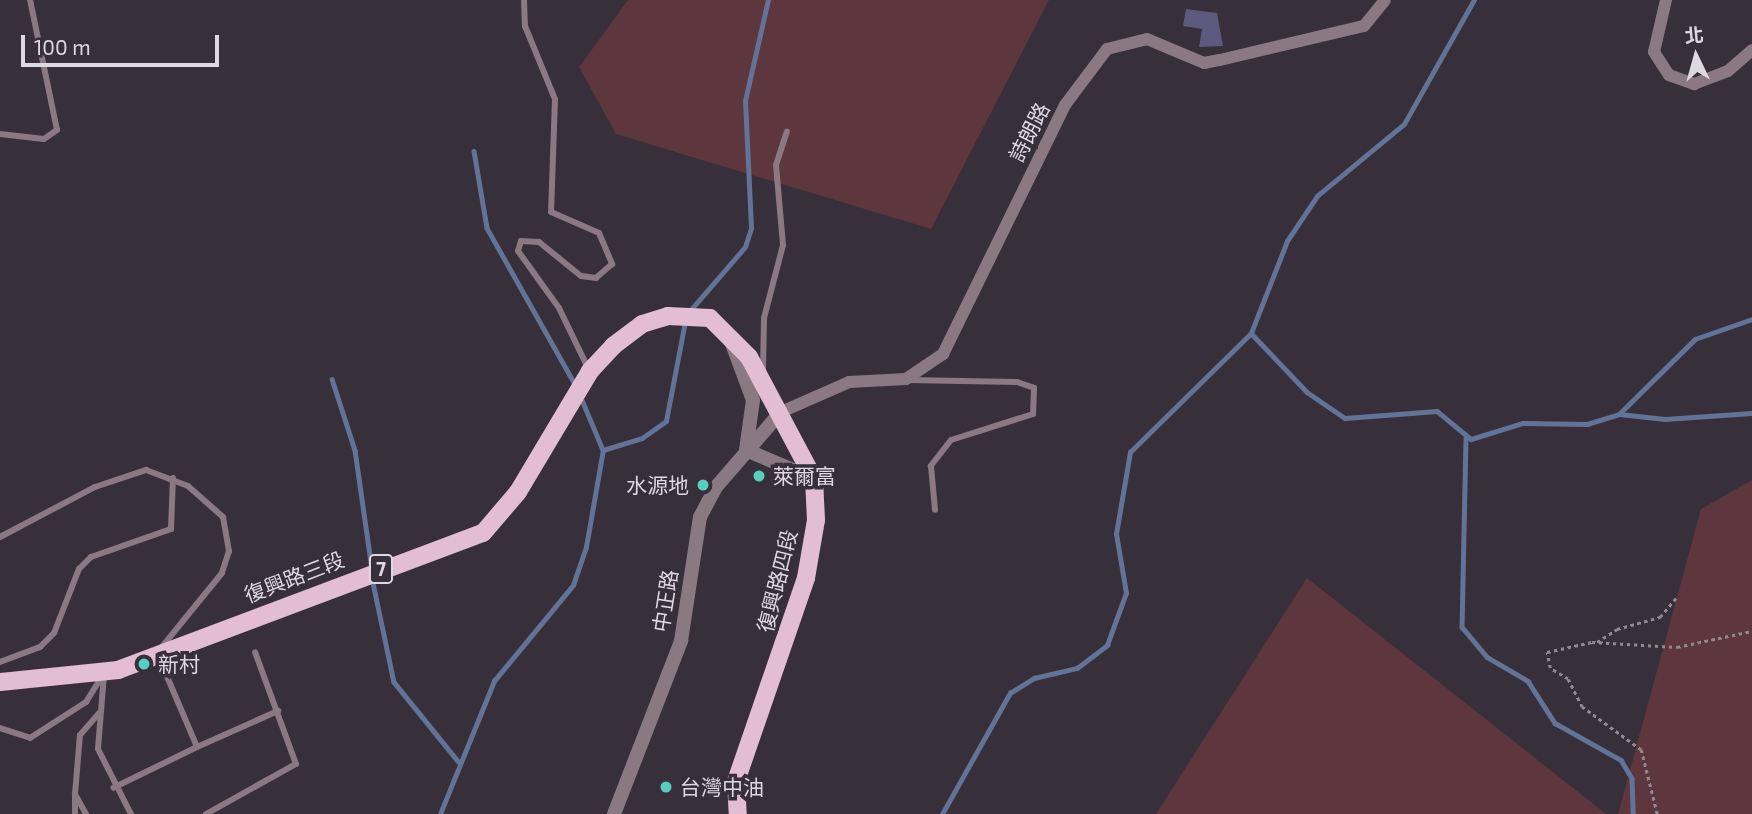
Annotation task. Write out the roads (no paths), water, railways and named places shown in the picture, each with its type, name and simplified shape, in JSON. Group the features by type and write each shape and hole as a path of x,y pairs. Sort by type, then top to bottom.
{"main road":[{"name":"復興路三段","path":"0,682 104,674 483,533 518,492 590,371 642,324 668,316 692,315"},
{"name":"復興路四段","path":"692,315 727,331 763,380 782,412 814,479 816,520 806,578 736,780 738,814"}],"street":[{"name":"詩朗路","path":"906,379 943,354 1065,105 1107,49 1147,39 1204,63 1363,26 1385,0"},
{"path":"1665,0 1654,52 1669,75 1694,84 1727,71 1752,50"},
{"path":"727,331 753,401 746,450 814,479"},
{"path":"782,412 849,382 906,379"},
{"name":"中正路","path":"614,814 681,641 700,516 746,450 782,412"}],"lane":[{"path":"0,134 44,139 57,130 30,0"},
{"path":"524,0 525,26 555,99 551,212 599,233 612,264 596,278 581,276 539,242 521,241 518,251 559,308 590,371"},
{"path":"763,380 764,318 783,245 776,166 787,132"},
{"path":"906,379 1017,382 1034,388 1032,414 951,440 931,466 935,510"},
{"path":"0,537 131,472 173,478 213,503 223,517 229,551 222,573 157,653 197,747"},
{"path":"0,662 40,647 54,633 79,569 91,558 171,528 173,478"},
{"path":"206,814 291,772 297,753 255,652"},
{"path":"104,674 98,749 113,788 131,814"},
{"path":"0,728 30,738 86,702 104,674"},
{"path":"113,788 278,710"},
{"path":"75,814 80,734 99,713"},
{"path":"75,794 86,814"}],"waterway":[{"path":"688,313 745,247 751,228 745,101 768,0"},
{"path":"942,814 1010,693 1034,678 1077,668 1107,645 1126,593 1116,534 1130,452 1251,333 1287,241 1317,196 1404,124 1474,0"},
{"path":"474,151 487,228 575,384"},
{"path":"1620,413 1695,339 1752,319"},
{"path":"440,814 494,681 573,585 586,547 603,450 642,438 666,421 685,321"},
{"path":"1251,333 1307,392 1345,418 1437,411 1471,439 1523,423 1587,424 1619,414 1665,419 1752,413"},
{"path":"332,379 355,450 372,569"},
{"path":"580,395 603,450"},
{"path":"1466,438 1462,627 1487,657 1528,681 1555,723 1621,760 1632,778 1633,814"},
{"path":"372,578 394,682 458,761"}],"place":[{"name":"萊爾富","path":"759,476"},
{"name":"水源地","path":"703,485"},
{"name":"新村","path":"144,664"},
{"name":"台灣中油","path":"666,787"}]}
